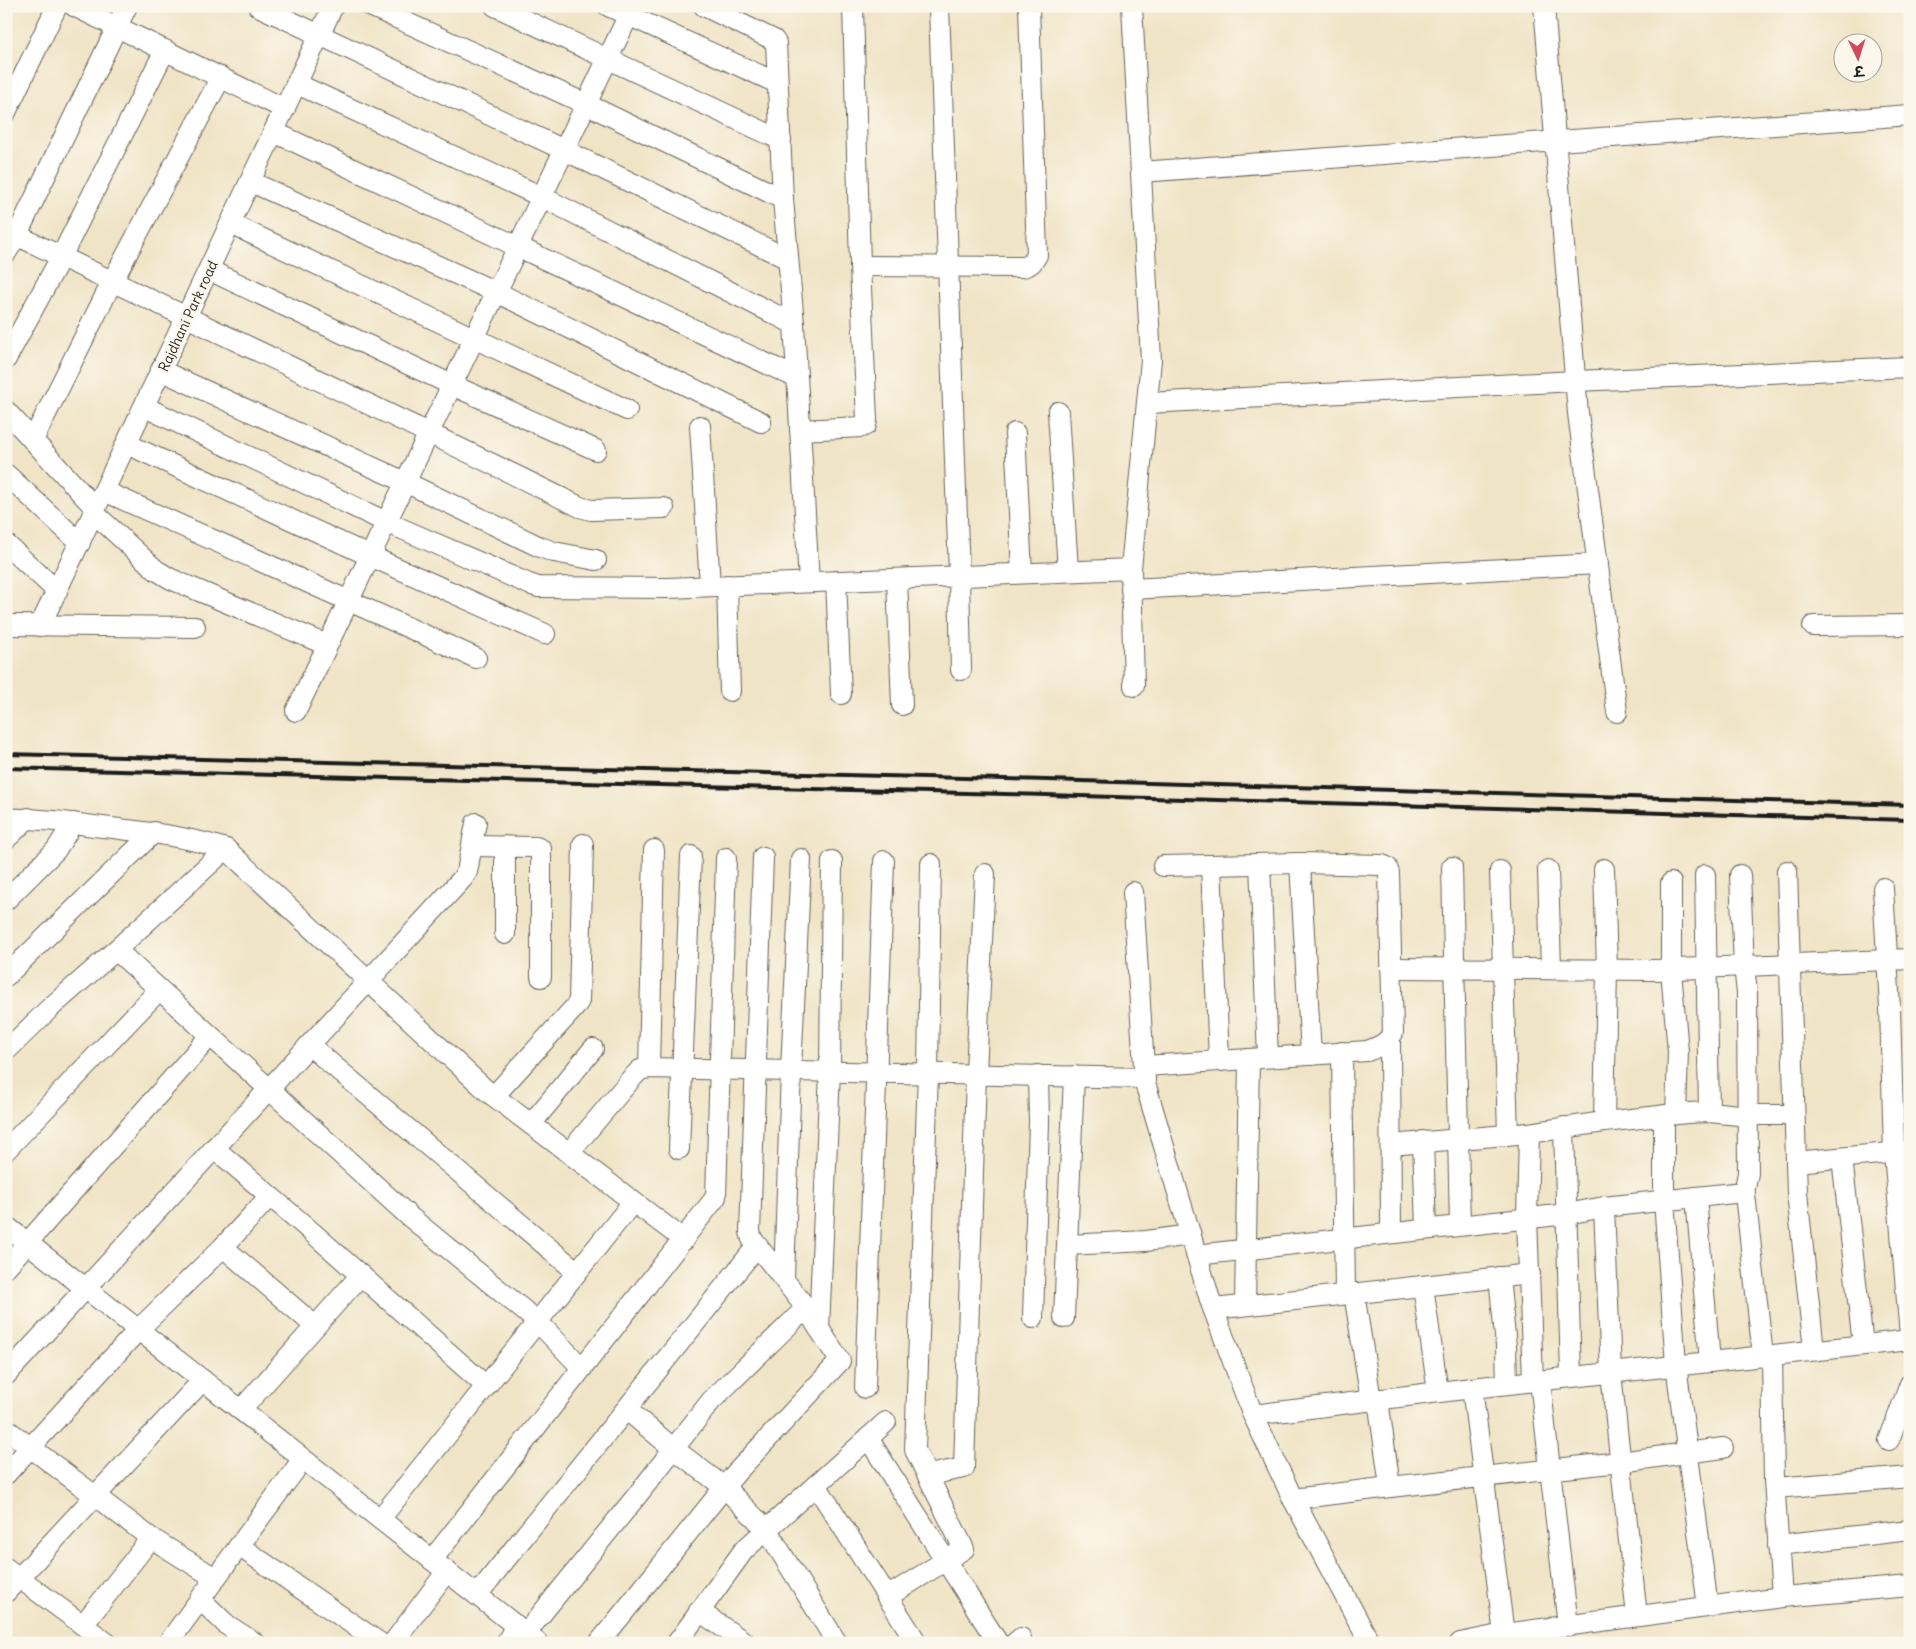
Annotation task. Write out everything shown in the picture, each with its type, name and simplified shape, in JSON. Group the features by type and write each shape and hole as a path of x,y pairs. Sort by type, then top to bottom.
{"street":[{"path":"6,112 57,6"},
{"path":"74,6 285,109"},
{"path":"6,253 12,233 127,6"},
{"path":"258,6 564,150 788,259"},
{"name":"Rajdhani Park road","path":"40,626 333,6"},
{"path":"370,6 586,104 783,199"},
{"path":"495,6 781,140"},
{"path":"608,6 630,11 777,83"},
{"path":"704,6 774,40 776,44 783,199 794,324 808,582"},
{"path":"800,430 862,427 866,425 867,420 860,266 853,6"},
{"path":"939,6 960,575 961,670"},
{"path":"860,266 1029,266 1036,255 1029,6"},
{"path":"1132,6 1151,360 1131,579 1134,686"},
{"path":"1544,6 1575,381 1617,712"},
{"path":"296,711 630,11"},
{"path":"6,359 61,257 165,50"},
{"path":"33,440 112,282 220,77"},
{"path":"296,84 542,197 794,324"},
{"path":"1141,172 1555,143 1910,115"},
{"path":"274,132 518,245 797,378"},
{"path":"251,182 496,292 761,422"},
{"path":"231,224 627,410"},
{"path":"12,233 580,507 591,510 664,508"},
{"path":"209,270 452,385 596,450"},
{"path":"1147,403 1575,381 1910,367"},
{"path":"162,371 405,482 540,547 554,552 596,560"},
{"path":"145,407 386,522 529,584 538,586 668,588 1068,571 1131,579 1598,564"},
{"path":"6,411 98,504 156,570 172,579 327,646"},
{"path":"1058,412 1068,571"},
{"path":"700,426 730,691"},
{"path":"1015,433 1022,573"},
{"path":"127,444 545,634"},
{"path":"6,474 80,543"},
{"path":"98,504 349,600 476,658"},
{"path":"6,544 57,591"},
{"path":"897,579 902,705"},
{"path":"836,581 841,694"},
{"path":"10,622 40,626 196,627"},
{"path":"1813,626 1910,625"},
{"path":"6,819 28,818 154,832 202,841 226,848 494,1096 684,1240"},
{"path":"6,839 28,818"},
{"path":"6,900 56,850 73,823"},
{"path":"6,1375 463,878 467,872 476,823"},
{"path":"6,976 154,832"},
{"path":"494,1096 580,1001 582,844"},
{"path":"472,846 536,847 541,849 541,976"},
{"path":"505,846 505,934"},
{"path":"6,1052 50,1008 226,848"},
{"path":"649,1068 654,850"},
{"path":"679,1149 691,856"},
{"path":"599,1643 724,1487 839,1363 839,1359 806,1308 752,1239 750,1227 763,857"},
{"path":"393,1643 440,1566 582,1368 716,1197 726,858"},
{"path":"784,1279 790,1070 801,859"},
{"path":"819,1329 830,1071 832,861"},
{"path":"865,1388 884,861"},
{"path":"570,1153 631,1079 640,1070 649,1068 1074,1076 1145,1072 1219,1061 1367,1051 1380,1047 1390,1039 1393,1033 1389,873 1387,867 1382,865 1300,863 1163,866"},
{"path":"1300,863 1310,1054"},
{"path":"887,1597 964,1549 915,1450 928,1073 931,864"},
{"path":"1245,1305 1259,1058 1260,864"},
{"path":"1211,865 1219,1061"},
{"path":"1452,867 1460,1225"},
{"path":"1604,869 1607,970 1604,1122"},
{"path":"1500,870 1508,1134"},
{"path":"1548,870 1551,969"},
{"path":"1787,871 1797,1192 1814,1350"},
{"path":"928,1475 964,1468 976,1074 985,874"},
{"path":"1705,875 1710,1112"},
{"path":"1740,875 1747,993 1748,1179 1744,1193 1768,1355 1782,1597"},
{"path":"1672,882 1672,970 1678,1052 1670,1115 1664,1200 1676,1365 1708,1607"},
{"path":"1883,888 1886,961 1902,1152 1910,1335"},
{"path":"1134,892 1145,1072 1196,1255 1253,1416 1293,1499 1370,1643"},
{"path":"116,950 267,1090 410,1218 538,1322 582,1368"},
{"path":"1391,968 1672,970 1910,959"},
{"path":"6,1150 159,990"},
{"path":"6,1267 210,1036"},
{"path":"1390,1039 1391,1233"},
{"path":"309,1045 577,1272"},
{"path":"531,1124 593,1049"},
{"path":"1342,1052 1344,1238 1350,1294 1374,1400 1390,1487"},
{"path":"1033,1318 1039,1122 1038,1075"},
{"path":"1064,1318 1074,1076"},
{"path":"1391,1145 1529,1133 1604,1122 1710,1112 1747,1115 1794,1115"},
{"path":"1564,1128 1571,1377"},
{"path":"1529,1133 1527,1218 1536,1381 1550,1470 1568,1626"},
{"path":"1423,1142 1426,1229"},
{"path":"214,1148 486,1386"},
{"path":"1796,1162 1902,1152"},
{"path":"1842,1158 1863,1345"},
{"path":"1196,1255 1567,1214 1604,1207 1664,1200 1744,1193"},
{"path":"6,1474 139,1329 223,1247 270,1196"},
{"path":"1696,1197 1710,1362"},
{"path":"380,1518 634,1202"},
{"path":"1604,1207 1611,1373 1637,1616"},
{"path":"6,1226 527,1634"},
{"path":"1067,1245 1146,1241 1191,1236"},
{"path":"477,1595 757,1246"},
{"path":"223,1247 315,1326"},
{"path":"1214,1309 1530,1274"},
{"path":"241,1410 361,1275"},
{"path":"1499,1277 1506,1346 1507,1384"},
{"path":"1422,1286 1438,1392"},
{"path":"506,1643 527,1634 711,1400 806,1308"},
{"path":"1253,1416 1472,1388 1910,1340"},
{"path":"107,1643 83,1625 11,1579 96,1498 203,1380"},
{"path":"1889,1440 1910,1384"},
{"path":"1472,1388 1504,1634"},
{"path":"627,1410 724,1487 766,1530 837,1643"},
{"path":"677,1643 744,1550 886,1422"},
{"path":"6,1429 151,1538 215,1578"},
{"path":"868,1438 998,1643"},
{"path":"1293,1499 1620,1462 1723,1448"},
{"path":"168,1643 303,1459"},
{"path":"1775,1488 1910,1477"},
{"path":"816,1485 917,1643"},
{"path":"1778,1545 1910,1530"},
{"path":"83,1625 151,1538"},
{"path":"239,1546 380,1643"},
{"path":"1460,1643 1504,1634 1782,1597 1910,1586"},
{"path":"200,1599 227,1625 255,1643"},
{"path":"700,1611 746,1643"}],"railway":[{"path":"6,754 1047,780 1910,805"},
{"path":"6,768 1910,820"}]}
